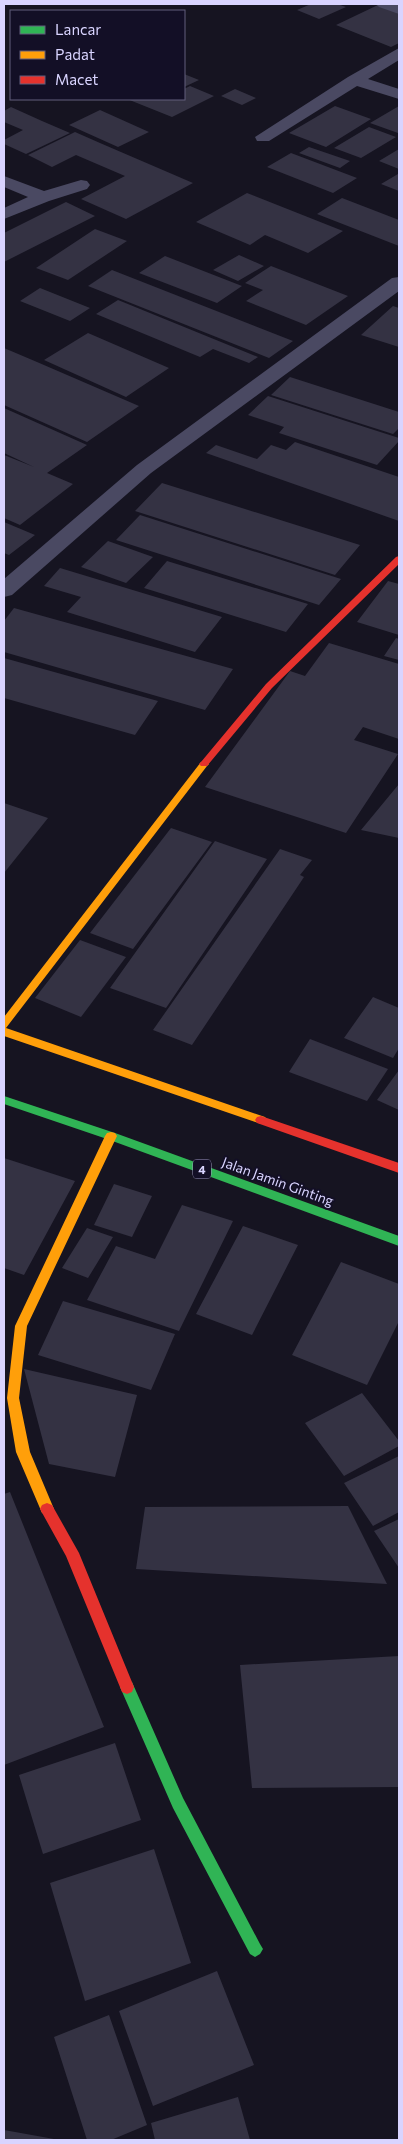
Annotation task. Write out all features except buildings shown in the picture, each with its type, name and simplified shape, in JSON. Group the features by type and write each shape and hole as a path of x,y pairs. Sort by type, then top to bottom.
{"main road":[{"path":"4,1025 220,743 269,686 399,559"},
{"path":"4,1032 399,1168"},
{"name":"Jalan Jamin Ginting","path":"4,1100 112,1136 399,1242"},
{"path":"112,1136 21,1326 13,1398 23,1452 40,1493 50,1515 72,1553 143,1726 178,1803 255,1949"}],"street":[{"path":"384,4 399,9"},
{"path":"263,137 399,53"},
{"path":"354,80 399,94"},
{"path":"4,181 43,197"},
{"path":"4,214 43,197 80,185"},
{"path":"4,590 144,469 399,282"}],"traffic: fast":[{"path":"4,1100 111,1136 399,1241"},
{"path":"127,1687 178,1803 255,1949"}],"traffic: slow":[{"path":"4,1025 204,764"},
{"path":"4,1032 261,1120"},
{"path":"47,1509 23,1452 13,1398 21,1326 111,1136"}],"traffic: jam":[{"path":"204,764 269,686 399,559"},
{"path":"261,1120 399,1168"},
{"path":"47,1509 72,1553 127,1687"}]}
